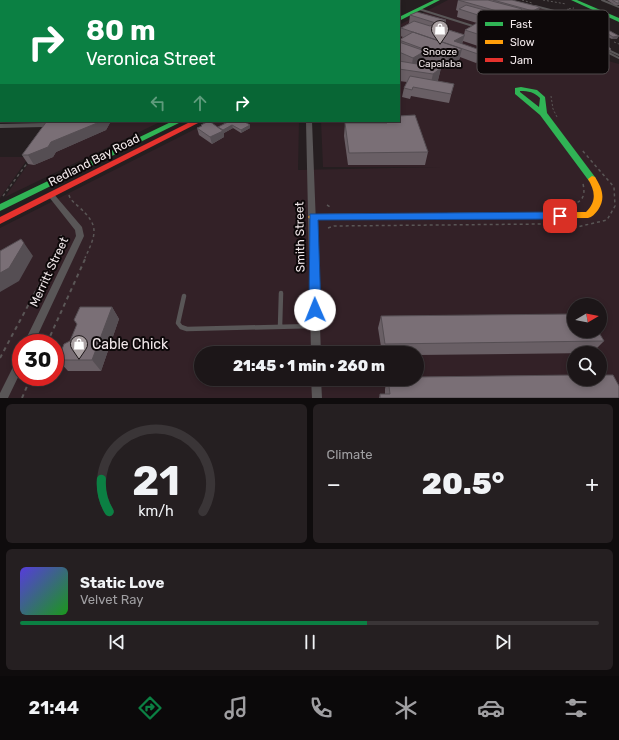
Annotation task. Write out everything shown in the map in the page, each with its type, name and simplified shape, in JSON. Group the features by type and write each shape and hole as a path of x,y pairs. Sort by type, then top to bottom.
{"main road":[{"path":"400,19 427,0"},
{"path":"400,14 438,0"},
{"path":"586,0 619,14"},
{"path":"575,4 592,10"},
{"path":"609,16 619,20"},
{"path":"313,217 588,215 596,208 600,198 596,185 543,113"},
{"name":"Redland Bay Road","path":"0,204 177,122"},
{"name":"Redland Bay Road","path":"0,221 196,122"}],"street":[{"path":"0,126 43,125 52,122"},
{"name":"Smith Street","path":"310,122 316,346"},
{"name":"Merritt Street","path":"33,334 80,236 79,229 50,195"},
{"path":"3,398 12,379"},
{"path":"316,386 316,398"}],"lane":[{"path":"603,0 619,7"},
{"path":"532,5 551,10"},
{"path":"416,8 477,27"},
{"path":"609,51 619,55"},
{"path":"609,54 619,58"},
{"path":"280,328 281,293"},
{"path":"184,296 178,317 178,323 181,327 199,329 315,326"}],"path":[{"path":"569,10 567,9 575,4"},
{"path":"614,42 619,44"},
{"path":"548,94 552,97 553,109 558,120"},
{"path":"328,228 334,226 542,224 577,227 607,220 615,206 614,187 581,149"},
{"path":"0,204 29,160"},
{"path":"542,206 573,205 583,198 586,190 581,178"},
{"path":"327,205 334,209"},
{"path":"0,358 63,240 61,234"},
{"path":"22,398 27,386"}],"shaded area":[{"path":"448,0 506,0 547,10 477,10 477,74 609,74 609,61 619,64 619,398 0,398 0,228 209,122 299,122 298,170 440,167 323,167 321,122 400,122 400,24"},
{"path":"62,122 160,122 5,197 54,127"},
{"path":"0,157 29,157 0,198"}],"building":[{"path":"458,0 488,0 522,9 493,10"},
{"path":"493,0 512,0 540,7 535,10 529,10"},
{"path":"612,0 619,0 619,3 617,3"},
{"path":"466,5 484,10 477,10 477,15 459,9"},
{"path":"417,12 446,20 439,24 410,15"},
{"path":"414,21 465,35 454,41 477,49 477,54 401,28"},
{"path":"477,23 477,34 465,30"},
{"path":"609,31 619,36 613,37 609,34"},
{"path":"413,32 462,49 448,58 400,39"},
{"path":"400,42 425,51 413,58 400,52"},
{"path":"400,61 441,68 433,74 400,69"},
{"path":"410,76 454,84 451,94 413,87 412,90 404,88"},
{"path":"415,115 428,152 349,153 345,123 400,122 400,116"},
{"path":"46,122 100,122 51,142 48,147 28,155 22,155"},
{"path":"210,122 223,131 210,137 197,128 202,126 201,125"},
{"path":"228,122 245,122 250,125 241,130 232,125 223,130 218,127"},
{"path":"21,239 24,243 9,268 0,273 0,251"},
{"path":"80,307 112,307 92,360 64,360 64,344 70,341 77,324 74,320"},
{"path":"567,314 567,338 602,338 604,341 385,344 381,316"},
{"path":"567,375 567,386 607,386 607,375 613,375 619,386 619,398 380,398 380,394 390,394 389,386 424,386 424,377"}],"traffic: fast":[{"path":"400,19 438,0"},
{"path":"573,0 596,10"},
{"path":"609,16 619,20"},
{"path":"543,113 543,98 538,93 532,90 517,89 517,93 543,113 592,179"},
{"path":"0,208 177,122"}],"traffic: slow":[{"path":"313,217 588,215 596,207 599,198 599,194 592,179"}],"traffic: jam":[{"path":"0,221 196,122"}],"place":[{"name":"Snooze Capalaba","path":"440,44"},
{"name":"Cable Chick","path":"79,359"}],"route":[{"path":"315,310 313,217 560,216"}]}
